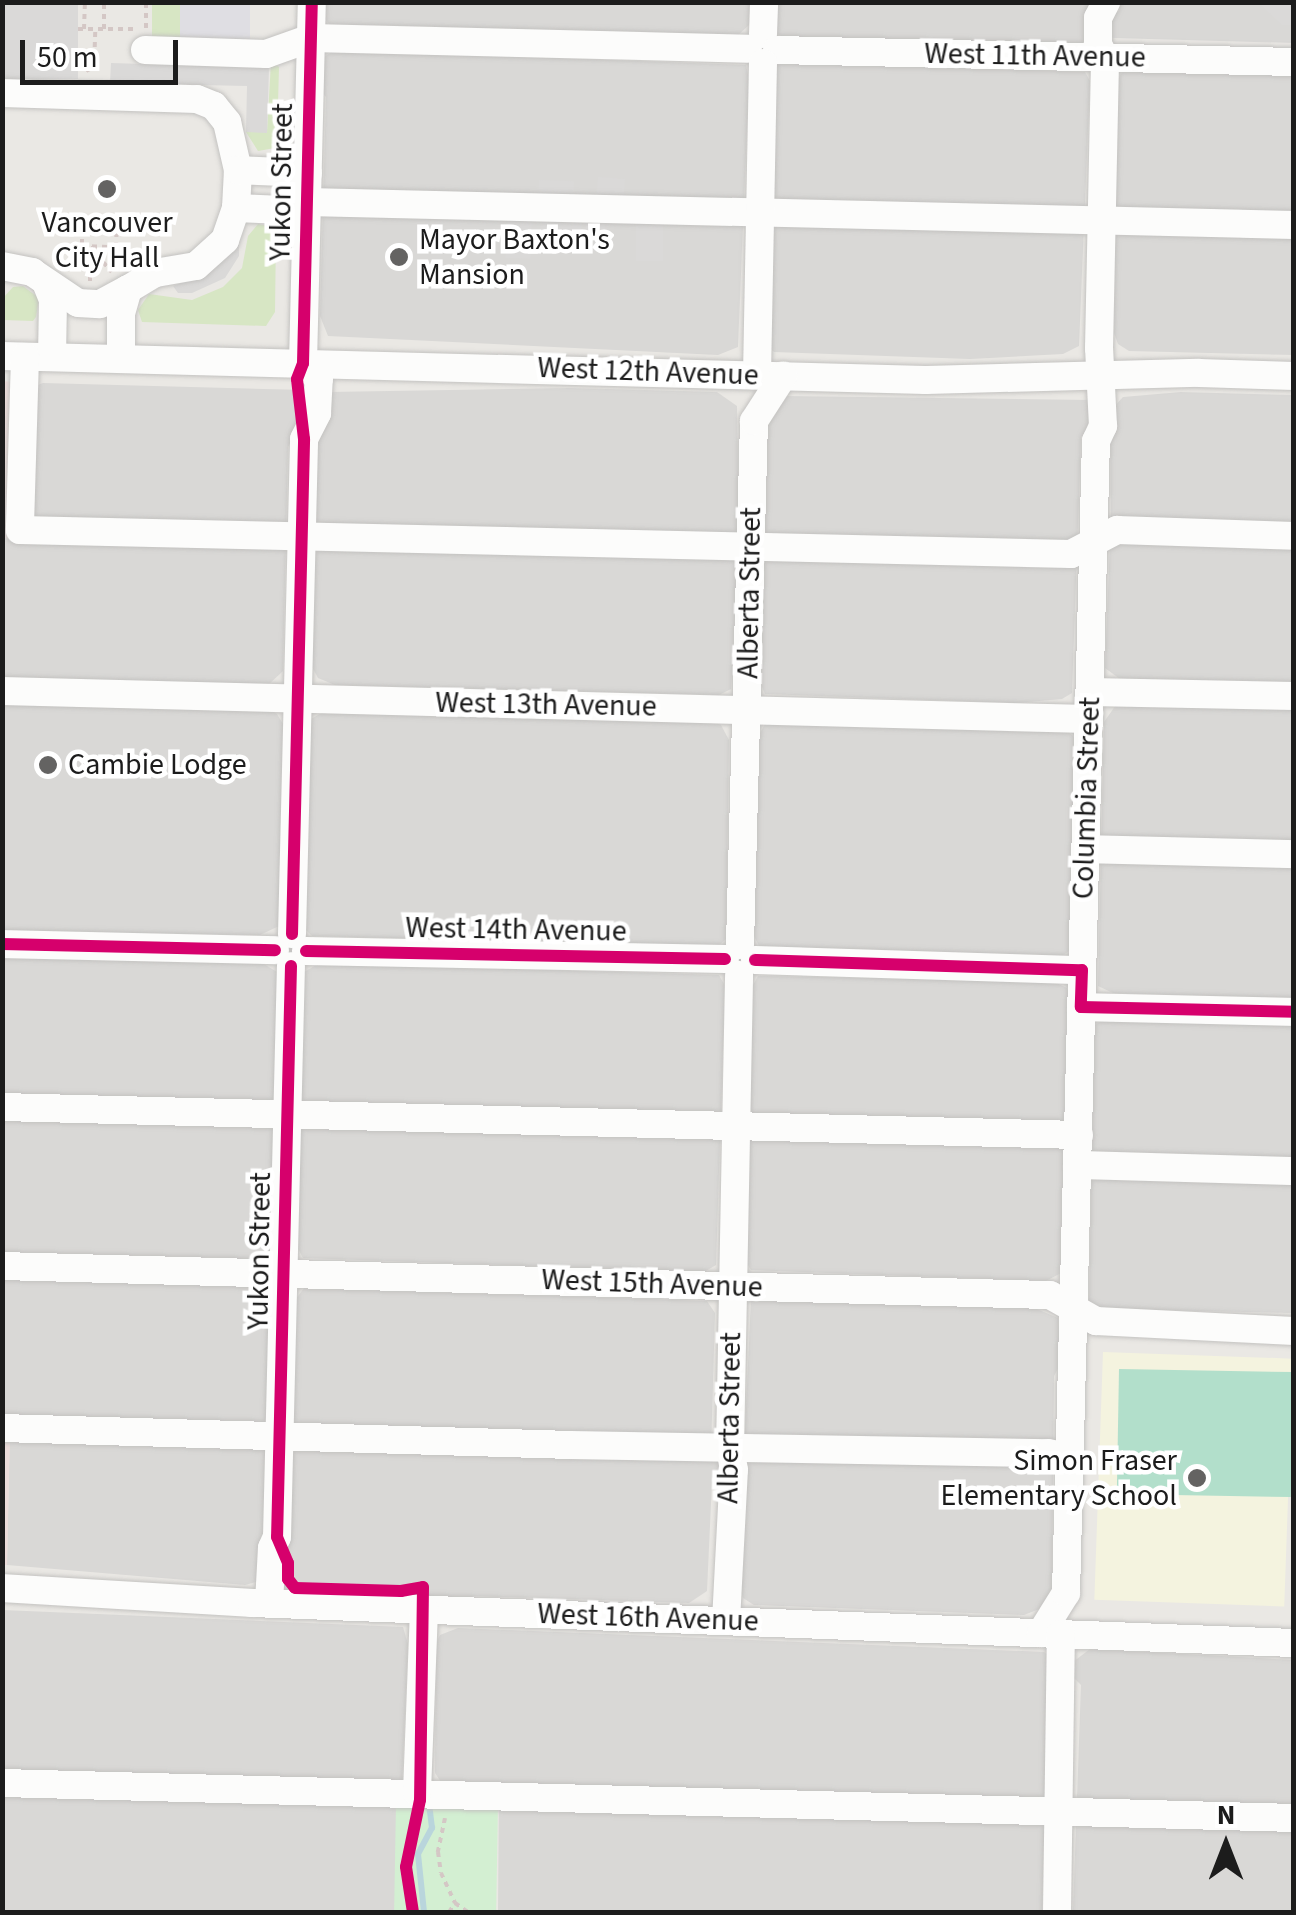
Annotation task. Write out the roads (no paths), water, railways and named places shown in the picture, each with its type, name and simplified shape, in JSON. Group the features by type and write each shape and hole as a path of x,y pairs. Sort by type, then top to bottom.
{"street":[{"name":"Yukon Street","path":"270,1603 272,1548 277,1536 280,1434 304,439 317,414 319,380 303,362 312,2"},
{"path":"754,420 770,376 760,213 764,2"},
{"name":"Columbia Street","path":"1066,1599 1096,440 1104,426 1104,58 1098,44 1098,18 1106,2"},
{"path":"145,40 266,54 311,38"},
{"name":"West 11th Avenue","path":"311,38 1294,62"},
{"path":"2,92 197,99 214,106 227,122 238,170 236,208 225,240 212,256 196,266 122,283 112,300 90,304 65,298 53,280 2,266"},
{"path":"238,170 308,172"},
{"path":"236,208 760,213 1294,225"},
{"path":"53,280 54,300 26,357 20,530 1071,554 1116,530 1294,536"},
{"path":"120,359 122,283"},
{"name":"West 12th Avenue","path":"26,357 926,380 1294,376"},
{"path":"724,374 754,420"},
{"name":"Alberta Street","path":"726,1620 734,1470 730,1448 735,1123 754,420"},
{"name":"West 13th Avenue","path":"2,691 748,710 1090,705 1294,696"},
{"path":"1084,849 1294,854"},
{"name":"West 14th Avenue","path":"2,944 1082,970"},
{"path":"1081,1007 1294,1012"},
{"path":"2,1107 1078,1134"},
{"path":"1077,1165 1294,1171"},
{"name":"West 15th Avenue","path":"2,1266 1050,1295 1073,1312 1096,1321 1294,1331"},
{"path":"2,1428 1048,1453 1070,1457"},
{"name":"West 16th Avenue","path":"2,1588 270,1603 1294,1643"},
{"path":"1064,1634 1066,1599"},
{"path":"1057,1912 1066,1599"},
{"path":"417,1792 424,1609"},
{"path":"2,1783 1294,1818"}],"waterway":[{"path":"424,1912 418,1854 432,1828 429,1804"}],"place":[{"name":"Vancouver City Hall","path":"107,189"},
{"name":"Mayor Baxton's Mansion","path":"399,257"},
{"name":"Cambie Lodge","path":"48,765"},
{"name":"Simon Fraser Elementary School","path":"1197,1478"}]}
